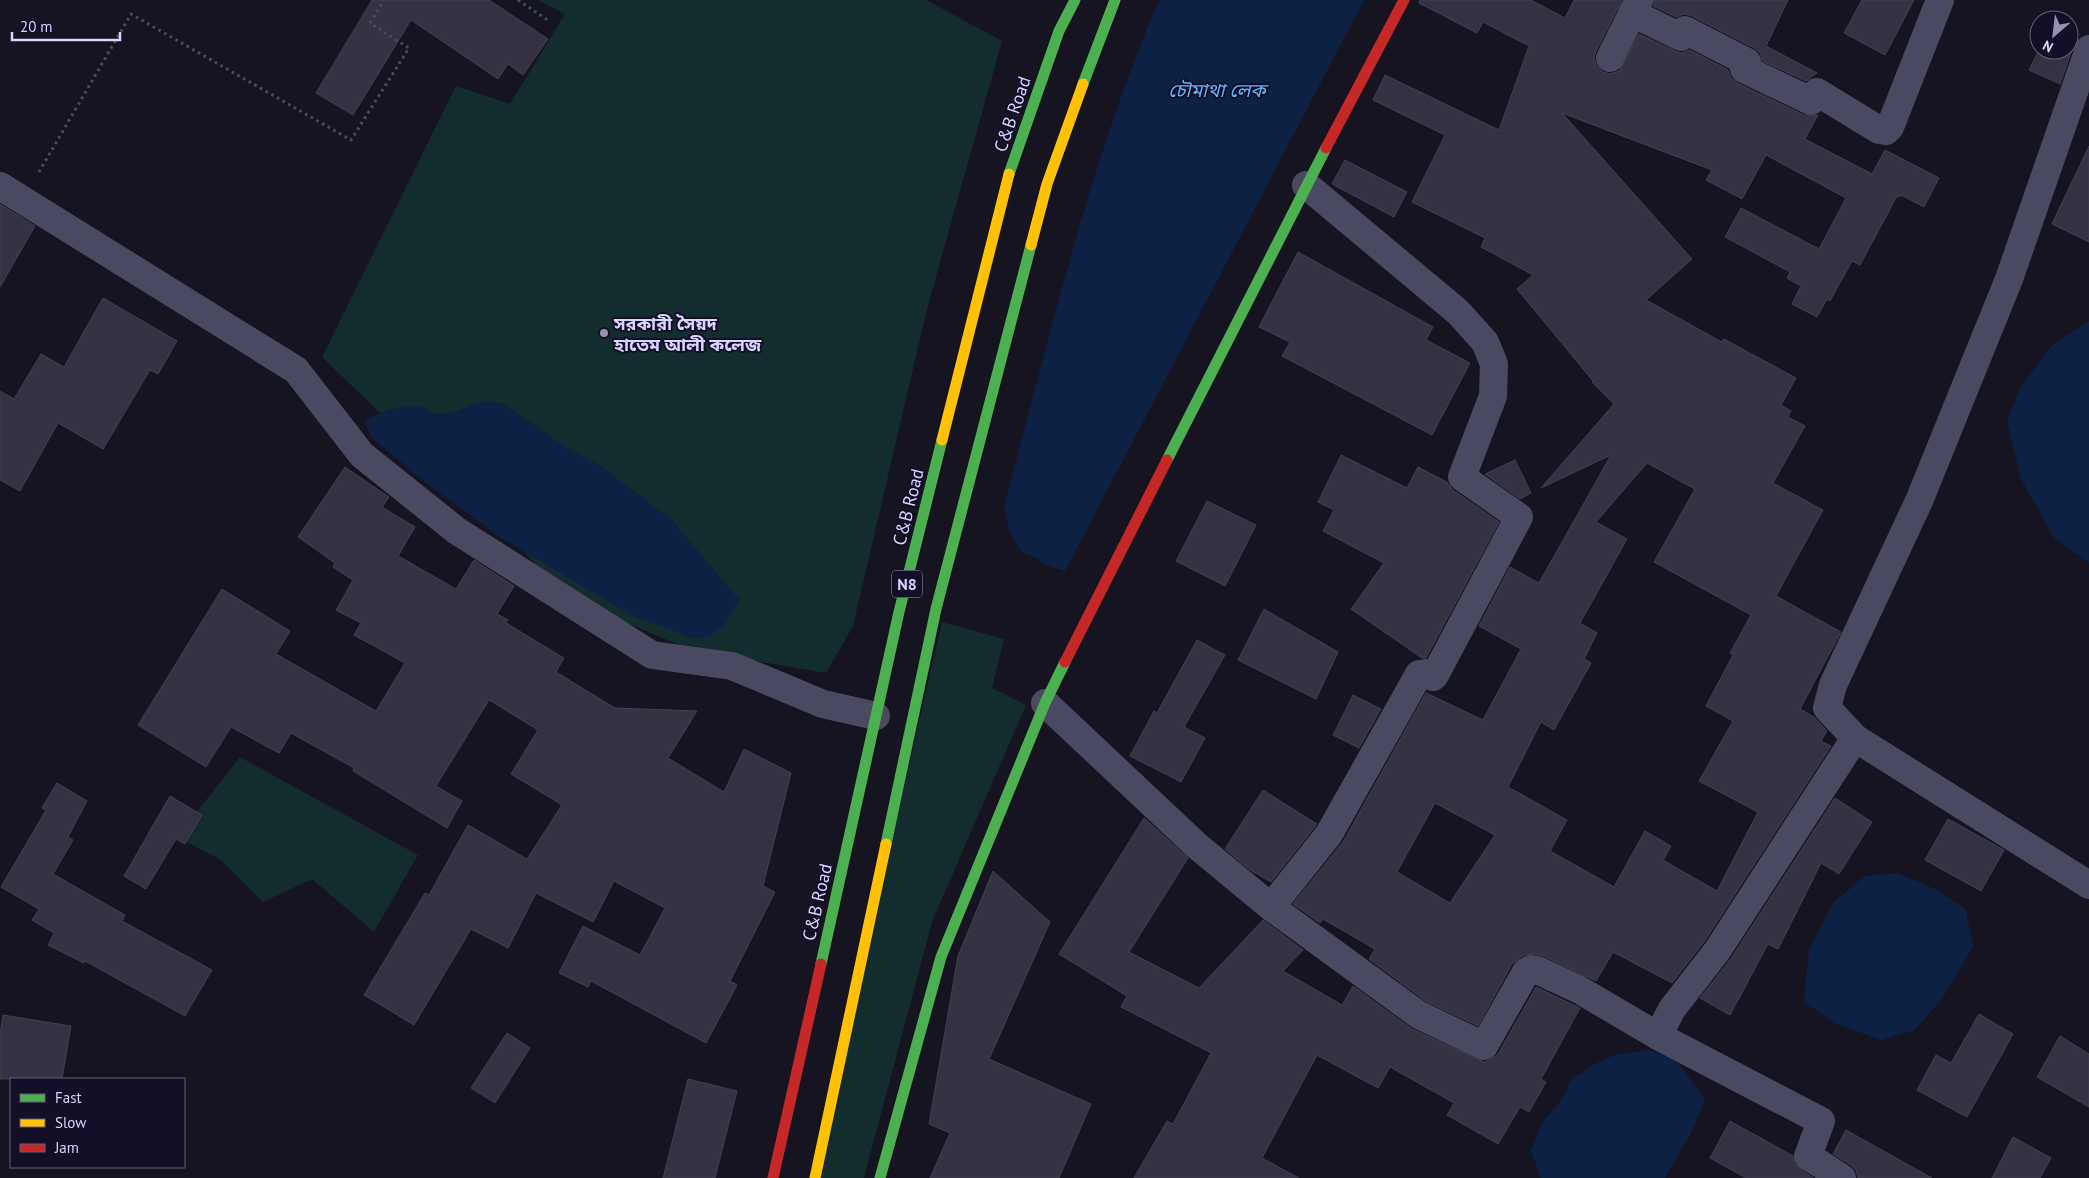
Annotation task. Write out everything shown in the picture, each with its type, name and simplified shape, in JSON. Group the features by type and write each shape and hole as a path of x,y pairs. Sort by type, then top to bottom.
{"main road":[{"name":"C&B Road","path":"774,1178 900,612 1007,179 1059,31 1076,0"},
{"name":"N8","path":"815,1178 936,608 1047,184 1115,0"},
{"path":"880,1178 941,957 1045,703 1306,185 1404,0"}],"street":[{"path":"1610,58 1636,6 1681,37 1685,30 1747,62 1744,69 1811,101 1817,92 1880,130 1886,131 1890,127 1940,0"},
{"path":"2089,49 2009,279 1919,501 1832,685 1827,708 1855,738 2089,885"},
{"path":"1271,907 1329,834 1419,674 1426,673 1432,677 1435,675 1519,517 1462,477 1493,396 1494,364 1485,342 1458,312 1306,185"},
{"path":"0,186 296,370 362,455 457,532 652,655 732,666 823,704 876,716"},
{"path":"1045,703 1196,845 1271,907 1419,1015 1484,1046 1526,972 1531,969 1578,989 1658,1036 1821,1121 1808,1156 1842,1178"},
{"path":"1658,1036 1672,1009 1717,952 1855,738"}],"path":[{"path":"23,200 131,14 351,140 409,48 370,23 384,0"},
{"path":"518,0 550,21"}],"green space":[{"name":"সরকারী সৈয়দ হাতেম আলী কলেজ","path":"537,0 926,0 1002,41 927,309 853,626 826,673 691,650 573,600 322,357 456,86 510,104 565,14"},
{"path":"942,622 1004,639 992,688 1026,705 932,922 864,1178 814,1178"},
{"path":"240,757 418,855 374,932 312,879 263,902 221,860 177,837"}],"water":[{"name":"চৌমাথা লেক","path":"1159,0 1364,0 1065,571 1045,565 1035,557 1022,553 1009,531 1004,506 1072,250 1091,187 1134,62"},
{"path":"2089,321 2089,563 2054,538 2021,479 2007,422 2019,390 2051,346"},
{"path":"478,402 502,403 567,448 601,466 673,521 740,601 724,625 709,637 696,639 635,617 504,540 421,479 372,438 364,421 391,409 418,405 436,414 456,412"},
{"path":"1898,873 1937,890 1966,910 1973,947 1942,999 1914,1030 1881,1040 1834,1023 1804,1001 1809,949 1833,903 1865,876"},
{"path":"1648,1050 1675,1059 1705,1099 1692,1131 1665,1178 1541,1178 1531,1151 1543,1121 1560,1102 1572,1079 1593,1065 1614,1055"}],"building":[{"path":"372,0 489,0 548,39 523,75 508,64 498,79 411,20 353,115 316,93"},
{"path":"1420,0 1531,0 1565,18 1574,0 1622,0 1594,58 1597,66 1603,72 1610,74 1619,71 1639,34 1675,51 1682,53 1690,50 1728,70 1731,78 1737,83 1804,115 1818,115 1805,139 1872,174 1885,150 1939,178 1924,207 1901,195 1897,196 1860,265 1852,261 1830,301 1827,299 1817,317 1792,304 1801,286 1787,278 1790,272 1725,237 1741,208 1819,249 1846,198 1766,155 1742,199 1706,180 1712,170 1562,113 1692,259 1646,300 1722,342 1724,339 1796,378 1781,405 1791,411 1788,417 1805,426 1773,483 1823,510 1776,596 1841,632 1800,709 1814,717 1827,731 1821,741 1831,746 1704,942 1672,983 1613,952 1596,981 1543,956 1534,954 1524,955 1512,964 1478,1026 1427,1002 1369,959 1375,949 1323,919 1320,923 1293,904 1343,842 1426,693 1483,720 1521,649 1479,626 1510,567 1539,583 1611,455 1541,488 1614,404 1592,382 1517,289 1533,275 1481,247 1485,238 1412,202 1445,135 1373,100 1385,75 1499,130 1529,46 1483,22 1477,33 1419,3","holes":["1647,463 1695,489 1654,562 1751,615 1730,653 1733,655 1706,706 1733,721 1699,781 1758,812 1717,891 1663,860 1671,846 1645,831 1614,887 1550,851 1567,820 1508,787 1541,722 1554,730 1591,663 1584,659 1597,633 1580,623 1627,539 1596,522","1435,803 1495,835 1450,903 1397,872"]},
{"path":"1654,0 1788,0 1766,46 1817,73 1806,81 1762,61 1760,53 1754,48 1692,16 1684,14 1676,17 1653,6"},
{"path":"1862,0 1914,0 1885,55 1844,33"},
{"path":"2034,60 2068,60 2060,84 2029,70"},
{"path":"2089,146 2089,242 2052,224"},
{"path":"1345,160 1407,192 1394,217 1332,184"},
{"path":"0,204 35,226 0,287"},
{"path":"1298,252 1433,327 1426,340 1470,363 1432,435 1282,356 1290,342 1259,327"},
{"path":"103,298 177,341 158,374 150,370 103,449 58,423 20,491 0,480 0,391 14,399 41,354 64,367"},
{"path":"1341,455 1407,488 1418,467 1447,482 1453,490 1499,522 1426,658 1422,658 1351,609 1384,563 1323,531 1334,510 1318,502"},
{"path":"1515,460 1531,493 1520,499 1485,474"},
{"path":"345,467 389,497 382,507 415,527 398,556 456,589 474,560 514,586 497,614 508,620 506,623 564,658 556,672 615,708 697,711 668,758 724,792 744,749 791,773 763,886 775,892 730,981 737,985 706,1043 591,981 588,987 559,973 583,926 640,955 665,908 614,881 593,922 536,893 508,948 471,929 414,1025 364,995 425,893 429,895 468,825 527,859 562,805 511,774 538,730 489,700 436,786 462,801 447,828 353,771 354,768 291,733 279,753 231,727 206,767 138,725 222,589 290,631 276,654 376,711 405,663 354,635 361,623 336,610 353,580 333,567 335,563 298,537"},
{"path":"1207,501 1256,525 1225,586 1176,561"},
{"path":"1264,609 1338,652 1316,699 1238,660"},
{"path":"1197,640 1225,655 1184,727 1205,738 1181,782 1130,756 1154,711 1157,713"},
{"path":"1353,695 1381,709 1359,748 1333,735"},
{"path":"57,783 87,801 68,837 73,840 53,874 125,915 122,921 212,970 185,1016 85,961 84,963 48,945 54,933 32,920 39,909 1,887 46,810 42,808"},
{"path":"1263,790 1317,824 1271,882 1250,870 1225,849"},
{"path":"170,796 202,815 185,844 176,839 146,889 124,876"},
{"path":"1835,798 1872,822 1839,874 1821,863 1778,949 1768,944 1730,1015 1700,998 1730,960"},
{"path":"1144,818 1188,858 1129,952 1199,988 1263,920 1303,950 1283,971 1342,1005 1353,986 1412,1029 1484,1062 1498,1054 1536,987 1580,1008 1541,1079 1546,1082 1529,1112 1520,1107 1498,1144 1447,1115 1454,1103 1390,1067 1378,1088 1317,1055 1262,1158 1299,1178 1134,1178 1167,1121 1173,1124 1211,1053 1121,1007 1127,996 1059,954"},
{"path":"1948,819 2004,850 1981,891 1925,860"},
{"path":"993,871 1050,922 989,1059 1091,1104 1059,1178 930,1178 950,1133 929,1124 958,956"},
{"path":"1979,1014 2013,1034 1967,1117 1917,1090 1936,1055 1951,1063"},
{"path":"3,1015 71,1026 62,1078 0,1079 0,1034"},
{"path":"507,1033 530,1048 495,1103 471,1088"},
{"path":"2060,1036 2089,1054 2089,1107 2037,1077"},
{"path":"688,1079 737,1091 715,1178 663,1178"},
{"path":"1730,1121 1793,1156 1795,1164 1813,1178 1746,1178 1710,1158"},
{"path":"1846,1130 1932,1178 1858,1178 1856,1170 1851,1165 1833,1154"},
{"path":"2013,1137 2051,1158 2040,1178 1992,1178"}],"traffic: fast":[{"path":"1009,174 1059,31 1075,0"},
{"path":"1083,84 1115,0"},
{"path":"1167,460 1326,148"},
{"path":"886,844 936,609 1031,245"},
{"path":"821,964 899,612 942,440"},
{"path":"880,1178 941,957 1045,703 1065,662"}],"traffic: slow":[{"path":"1031,245 1047,184 1083,84"},
{"path":"942,440 1009,174"},
{"path":"815,1178 886,844"}],"traffic: jam":[{"path":"1326,148 1404,0"},
{"path":"1065,662 1167,460"},
{"path":"773,1178 821,964"}],"place":[{"name":"সরকারী সৈয়দ হাতেম আলী কলেজ","path":"604,333"}]}
